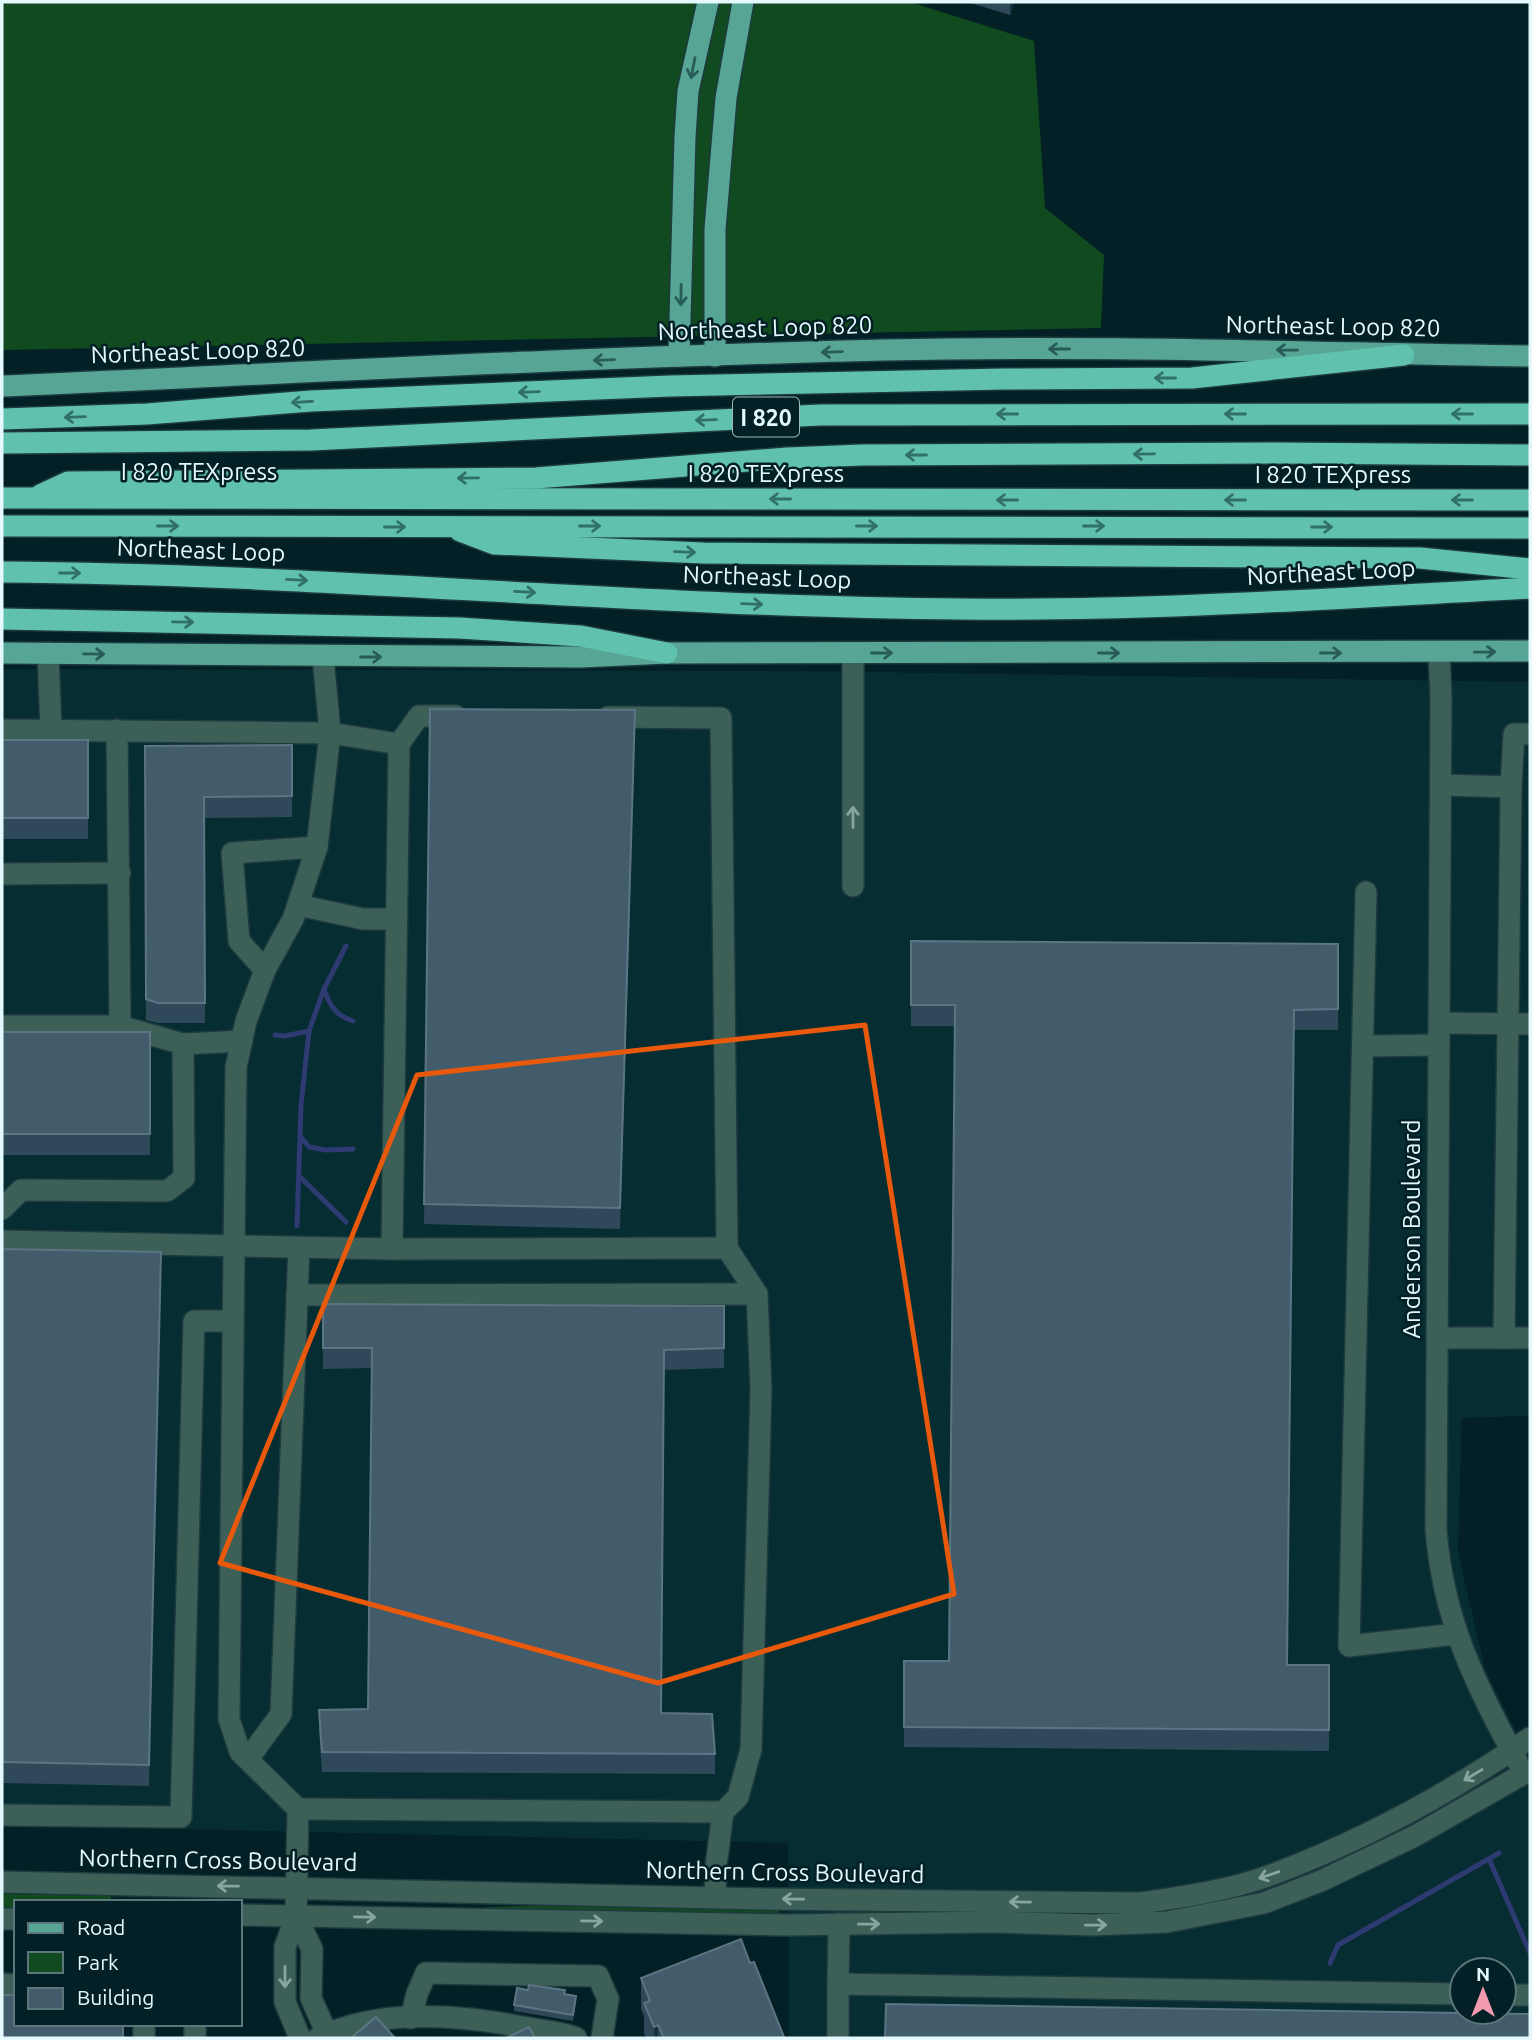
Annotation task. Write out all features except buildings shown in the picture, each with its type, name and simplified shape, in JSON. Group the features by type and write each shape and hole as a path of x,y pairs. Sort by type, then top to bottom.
{"highway":[{"path":"2,419 147,414 311,401 670,386 1192,377 1404,355"},
{"name":"I 820","path":"2,443 311,440 820,415 1530,414"},
{"path":"35,497 68,482 537,478 787,458 862,455 1530,455"},
{"name":"I 820 TEXpress","path":"2,498 1530,500"},
{"path":"2,526 1530,528"},
{"path":"449,526 494,544 703,553 1420,558 1530,569"},
{"name":"Northeast Loop","path":"2,572 277,579 699,602 960,609 1190,606 1530,588"},
{"path":"2,619 459,628 582,636 667,653"}],"main road":[{"path":"679,356 688,91 708,2"},
{"path":"715,356 715,229 718,187 726,98 743,2"},
{"path":"683,187 718,187"},
{"name":"Northeast Loop 820","path":"2,386 679,356 888,350 1289,350 1404,355 1530,356"},
{"path":"2,653 582,657 667,653 1530,651"}],"street":[{"path":"48,653 51,730"},
{"path":"853,653 853,886"},
{"name":"Anderson Boulevard","path":"1439,653 1441,785 1436,1530 1447,1602 1456,1634 1487,1707 1528,1777"},
{"path":"323,656 330,733 317,847 298,905 265,970 246,1021 236,1067 229,1719 240,1752 298,1809 723,1812"},
{"path":"392,1250 399,744 419,716 474,716"},
{"path":"584,717 721,718 727,1248 757,1294 761,1389 751,1749 738,1797 723,1812 715,1898"},
{"path":"2,730 330,733 399,744"},
{"path":"117,730 120,1026"},
{"path":"1504,1338 1511,787 1514,734 1530,734"},
{"path":"1441,785 1511,787"},
{"path":"265,970 239,941 232,853 317,847"},
{"path":"2,874 120,873"},
{"path":"1366,892 1349,1646 1456,1634"},
{"path":"298,905 363,919 397,919"},
{"path":"1439,1023 1530,1024"},
{"path":"2,1026 120,1026 183,1044 242,1041"},
{"path":"2,1209 21,1190 167,1191 184,1178 183,1044"},
{"path":"1364,1046 1439,1045"},
{"path":"2,1226 2,1241 392,1250 727,1248"},
{"path":"248,1759 281,1714 299,1248"},
{"path":"297,1295 757,1294"},
{"path":"2,1815 181,1817 194,1321 233,1321"},
{"path":"1437,1338 1530,1338"},
{"name":"Northern Cross Boulevard","path":"2,1882 715,1898 1140,1903 1182,1898 1269,1876 1327,1852 1427,1802 1530,1738"},
{"name":"Northern Cross Boulevard","path":"242,1916 839,1924 1155,1923 1264,1903 1323,1880 1528,1777"},
{"path":"298,1809 296,1916 285,1947 285,2002 300,2038"},
{"path":"296,1916 312,1949 311,1998 322,2036 368,2020 411,2018 479,2019 576,2038"},
{"path":"838,2038 839,1924"},
{"path":"411,2018 426,1973 598,1976 608,1999 602,2038"},
{"path":"838,1984 1448,1994"}],"highlighted area":[{"path":"865,1025 954,1594 658,1683 220,1563 417,1075"}],"shaded area":[{"path":"2,669 809,671 1530,682 1530,1416 1462,1418 1458,1552 1485,1669 1530,1760 1530,2038 789,2038 788,1843 2,1825"}],"green space":[{"path":"2,2 910,2 1034,41 1045,208 1104,255 1101,328 2,350"},
{"path":"2,1894 111,1896 111,1899 104,1900 14,1900 14,1907 2,1908"},
{"path":"581,1905 778,1910 778,1913 484,1912 484,1907"}],"waterway":[{"path":"297,1226 301,1105 309,1031 324,989 346,946"},
{"path":"324,989 334,1009 353,1021"},
{"path":"275,1035 285,1036 309,1031"},
{"path":"300,1136 309,1147 326,1150 353,1149"},
{"path":"299,1176 346,1222"},
{"path":"1330,1963 1338,1945 1499,1853"},
{"path":"1489,1859 1530,1953"}]}
